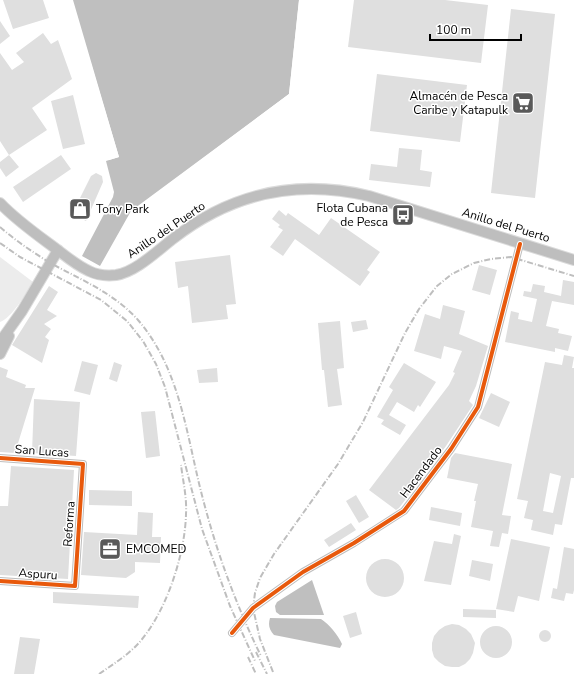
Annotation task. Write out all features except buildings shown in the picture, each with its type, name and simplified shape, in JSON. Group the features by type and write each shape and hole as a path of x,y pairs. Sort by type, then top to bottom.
{"main road":[{"name":"Anillo del Puerto","path":"0,203 70,260 89,272 96,274 116,274 130,270 176,237 229,205 268,193 289,190 316,189 342,191 369,196 574,260"},
{"path":"0,354 22,311 58,250"},
{"path":"0,327 5,326 12,321 22,311"},
{"path":"0,342 22,311"}],"street":[{"name":"Hacendado","path":"232,634 253,608 297,576 354,543 404,511 451,449 478,407 520,244"},
{"name":"San Lucas","path":"0,458 83,464"},
{"name":"Reforma","path":"75,586 83,464"},
{"name":"Aspuru","path":"0,581 75,586"}],"shaded area":[{"path":"73,0 299,0 289,94 131,211 100,266 82,256 113,197 114,192 106,161 119,157"},
{"path":"0,257 33,282 14,310 5,320 0,322"},
{"path":"312,580 324,615 280,615 276,612 275,606 277,602"},
{"path":"270,618 321,619 333,630 342,644 340,648 274,635 269,627"}],"pier":[{"path":"71,0 119,157 109,160 108,158 117,155"},
{"path":"299,0 301,0 291,95 152,198 151,197 289,94"}],"railway":[{"path":"0,227 45,260 109,295 138,320 153,340 174,384 209,523 222,562 236,600 261,656"},
{"path":"0,243 20,257 101,300 127,321 143,341 156,364 165,387 202,529 230,606 255,661"},
{"path":"273,672 260,639 253,608 255,593 260,578 274,554 338,464 363,422 405,333 419,309 437,286 452,274 474,263 491,259 511,257 574,276"},
{"path":"99,674 136,646 156,619 172,584 182,548 185,530 186,502 181,465"},
{"path":"256,652 267,674"},
{"path":"248,657 256,674"}],"cycle path":[{"path":"232,633 253,608 303,572 354,543 404,511 451,449 478,407 520,244"},
{"path":"0,458 83,464 75,586 0,581"}],"place":[{"name":"Almacén de Pesca Caribe y Katapulk","path":"523,103"},
{"name":"Tony Park","path":"80,209"},
{"name":"Flota Cubana de Pesca","path":"403,215"},
{"name":"EMCOMED","path":"110,549"}]}
